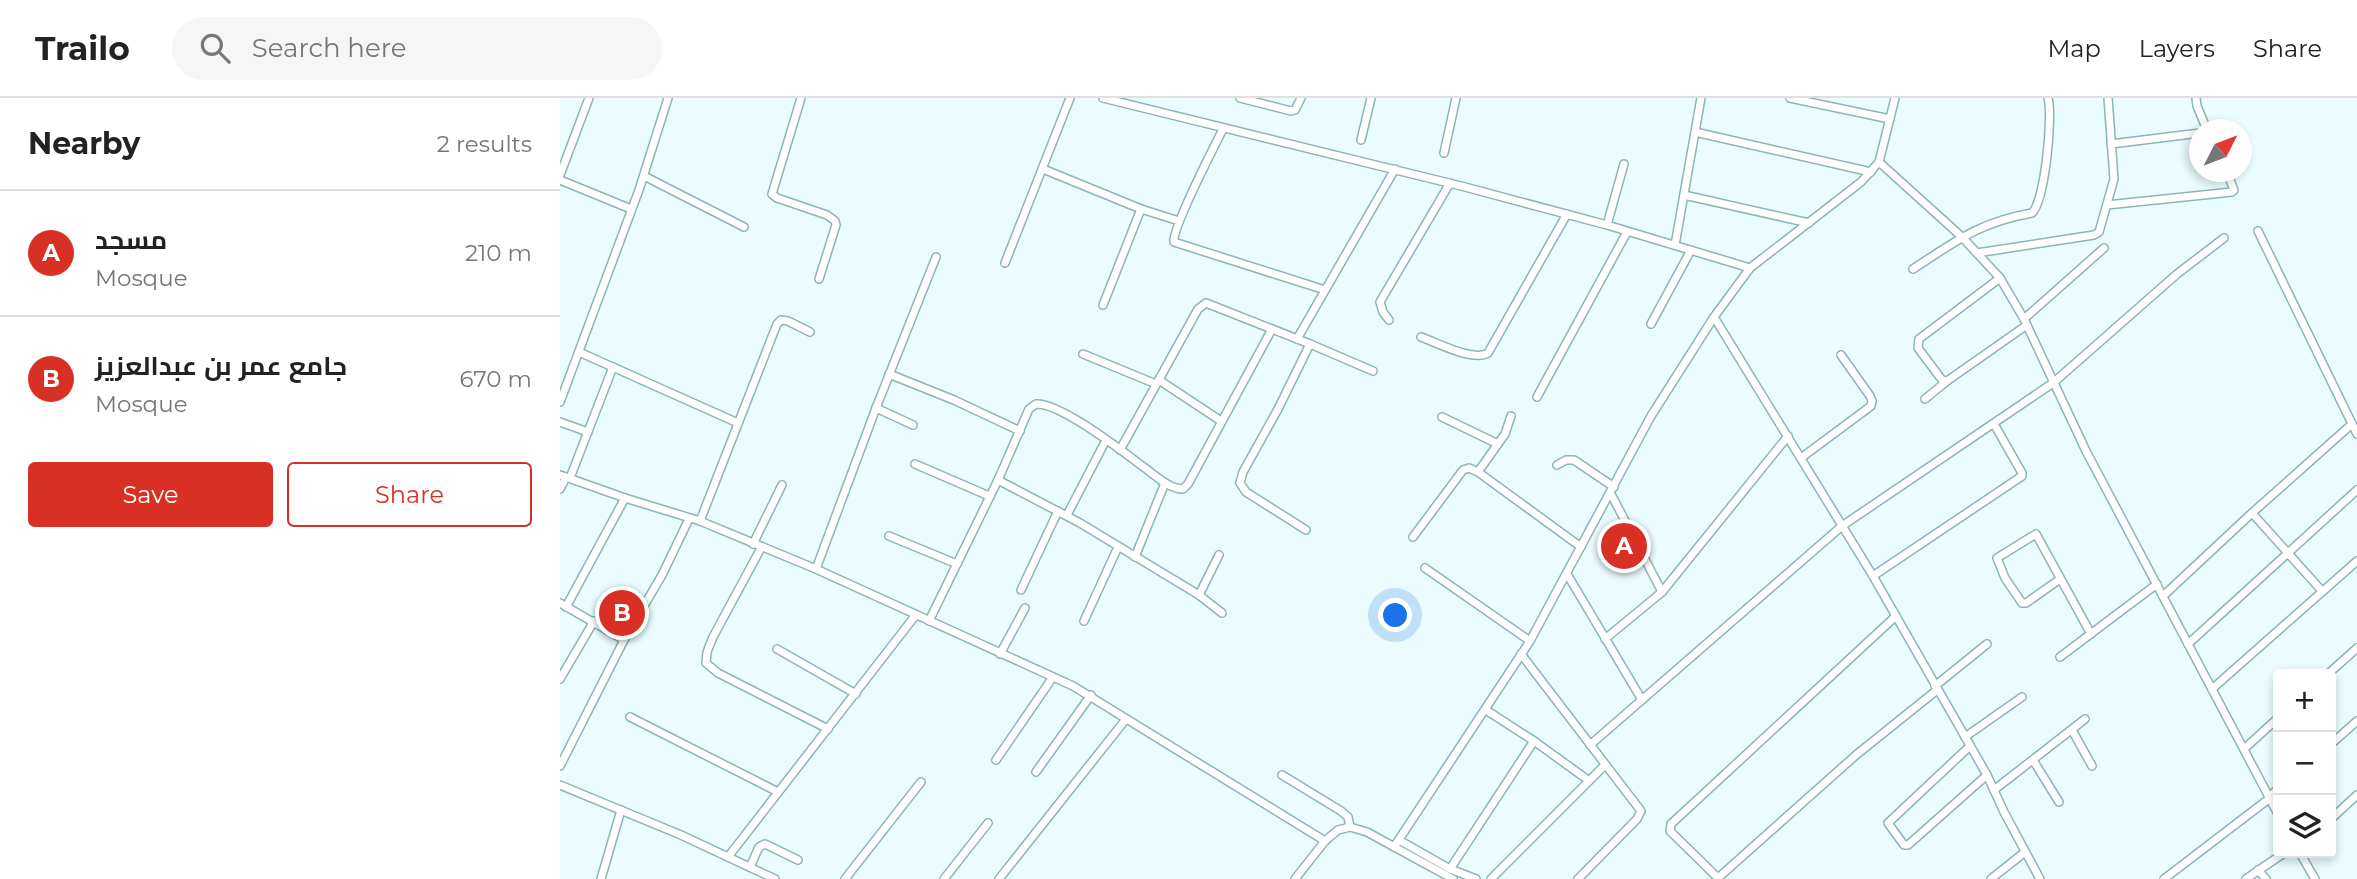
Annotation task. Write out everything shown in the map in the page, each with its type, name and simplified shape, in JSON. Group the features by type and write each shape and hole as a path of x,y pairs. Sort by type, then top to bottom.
{"street":[{"path":"589,98 560,178 631,209"},
{"path":"560,402 644,176 668,98"},
{"path":"801,98 772,194 827,215 835,221 819,279"},
{"path":"1005,262 1070,98"},
{"path":"1103,98 1450,183 1607,225 1751,268"},
{"path":"1244,99 1291,111 1299,106 1301,98"},
{"path":"1361,140 1371,98"},
{"path":"1444,153 1456,98"},
{"path":"1675,245 1702,98"},
{"path":"1790,98 1889,119"},
{"path":"1397,844 1530,641 1651,416 1714,317 1751,268 1871,172 1879,162 1895,98"},
{"path":"1913,269 1987,223 2032,213 2038,208 2048,142 2048,98"},
{"path":"1978,253 2094,235 2099,232 2114,179 2108,98"},
{"path":"2196,98 2202,119"},
{"path":"1223,129 1173,237 1174,242 1325,290"},
{"path":"1695,132 1871,172"},
{"path":"2111,144 2189,134"},
{"path":"1879,162 1962,237 2000,278 2026,322 2053,383 2273,805"},
{"path":"1607,225 1625,164"},
{"path":"1042,169 1141,209 1180,221"},
{"path":"1297,339 1395,169"},
{"path":"644,176 744,228"},
{"path":"2107,205 2232,192 2234,187 2232,182"},
{"path":"1389,320 1380,302 1450,183"},
{"path":"1684,195 1809,223"},
{"path":"1104,305 1141,209"},
{"path":"1422,337 1473,356 1484,356 1567,214"},
{"path":"2258,231 2357,434"},
{"path":"1537,397 1627,232"},
{"path":"1590,745 1842,526 2053,383 2177,274 2224,238"},
{"path":"1925,399 2026,322 2104,247"},
{"path":"1651,324 1691,250"},
{"path":"816,569 936,257"},
{"path":"1947,381 1942,380 1918,348 1917,342 2000,278"},
{"path":"1120,450 1198,309 1206,303 1373,371"},
{"path":"1714,317 1873,576 1987,775 2040,879"},
{"path":"700,521 777,324 781,320 788,321 810,332"},
{"path":"929,621 1030,409 1035,404 1050,406 1106,440 1166,483 1183,489 1272,329"},
{"path":"1306,530 1246,492 1240,483 1242,472 1278,409 1310,344"},
{"path":"579,352 737,423"},
{"path":"1083,354 1158,382 1221,421"},
{"path":"1801,458 1871,406 1870,396 1841,355"},
{"path":"560,489 588,432 613,367"},
{"path":"889,374 1020,431"},
{"path":"876,408 913,425"},
{"path":"1478,472 1505,434 1510,416"},
{"path":"1442,417 1498,444"},
{"path":"560,422 588,432"},
{"path":"1873,576 2022,476 1994,424"},
{"path":"2163,596 2352,424"},
{"path":"1605,639 1662,592 1788,436"},
{"path":"1067,515 1106,440"},
{"path":"1557,465 1566,460 1574,460 1612,490 1662,592"},
{"path":"915,464 989,496"},
{"path":"1413,537 1463,470 1469,468 1581,547"},
{"path":"565,477 700,521 816,569 1053,677 1090,695 1325,841"},
{"path":"998,480 1067,515 1199,595 1222,613"},
{"path":"1135,557 1166,483"},
{"path":"782,485 757,546 713,637 706,663 718,673 828,729"},
{"path":"2188,644 2357,490"},
{"path":"624,640 563,605 625,498"},
{"path":"1021,590 1058,511"},
{"path":"2252,513 2322,591"},
{"path":"560,766 689,519"},
{"path":"2060,579 2026,603 2022,603 2005,578 1997,558 2036,534 2091,634"},
{"path":"890,536 957,564"},
{"path":"1084,621 1118,547"},
{"path":"1199,595 1219,555"},
{"path":"2213,689 2357,561"},
{"path":"1425,568 1530,641"},
{"path":"1567,574 1642,700"},
{"path":"2060,657 2157,584"},
{"path":"1000,654 1025,608"},
{"path":"728,857 915,615"},
{"path":"1896,616 1671,824 1670,831 1718,879 1856,755 1987,644"},
{"path":"560,679 594,621"},
{"path":"2334,669 2357,648"},
{"path":"777,649 856,694"},
{"path":"1521,654 1640,808 1640,813 1578,879"},
{"path":"996,760 1053,677"},
{"path":"1036,772 1090,695"},
{"path":"1965,737 2022,697"},
{"path":"1486,710 1588,780"},
{"path":"630,717 778,792"},
{"path":"999,879 1126,719"},
{"path":"1994,790 2085,719"},
{"path":"2336,740 2357,721"},
{"path":"2244,749 2273,723"},
{"path":"2072,730 2092,766"},
{"path":"1450,869 1534,741"},
{"path":"1970,746 1888,823 1903,845 1906,845 1987,775"},
{"path":"2033,760 2059,802"},
{"path":"1491,879 1605,765"},
{"path":"1282,775 1342,811 1348,817 1350,827"},
{"path":"845,879 921,782"},
{"path":"560,785 775,879"},
{"path":"2164,879 2273,793"},
{"path":"2336,814 2357,795"},
{"path":"601,879 621,810"},
{"path":"944,879 988,823"},
{"path":"1295,879 1325,841 1338,830 1350,827 1397,844 1476,879"},
{"path":"750,867 758,847 765,844 798,860"},
{"path":"1397,844 1453,879"},
{"path":"1991,879 2025,852"},
{"path":"2246,879 2276,858"},
{"path":"2303,858 2315,879"},
{"path":"2258,870 2266,879"},
{"path":"2174,872 2180,879"}],"place":[{"name":"مسجد","path":"1624,546"},
{"name":"جامع عمر بن عبدالعزيز","path":"622,613"}]}
